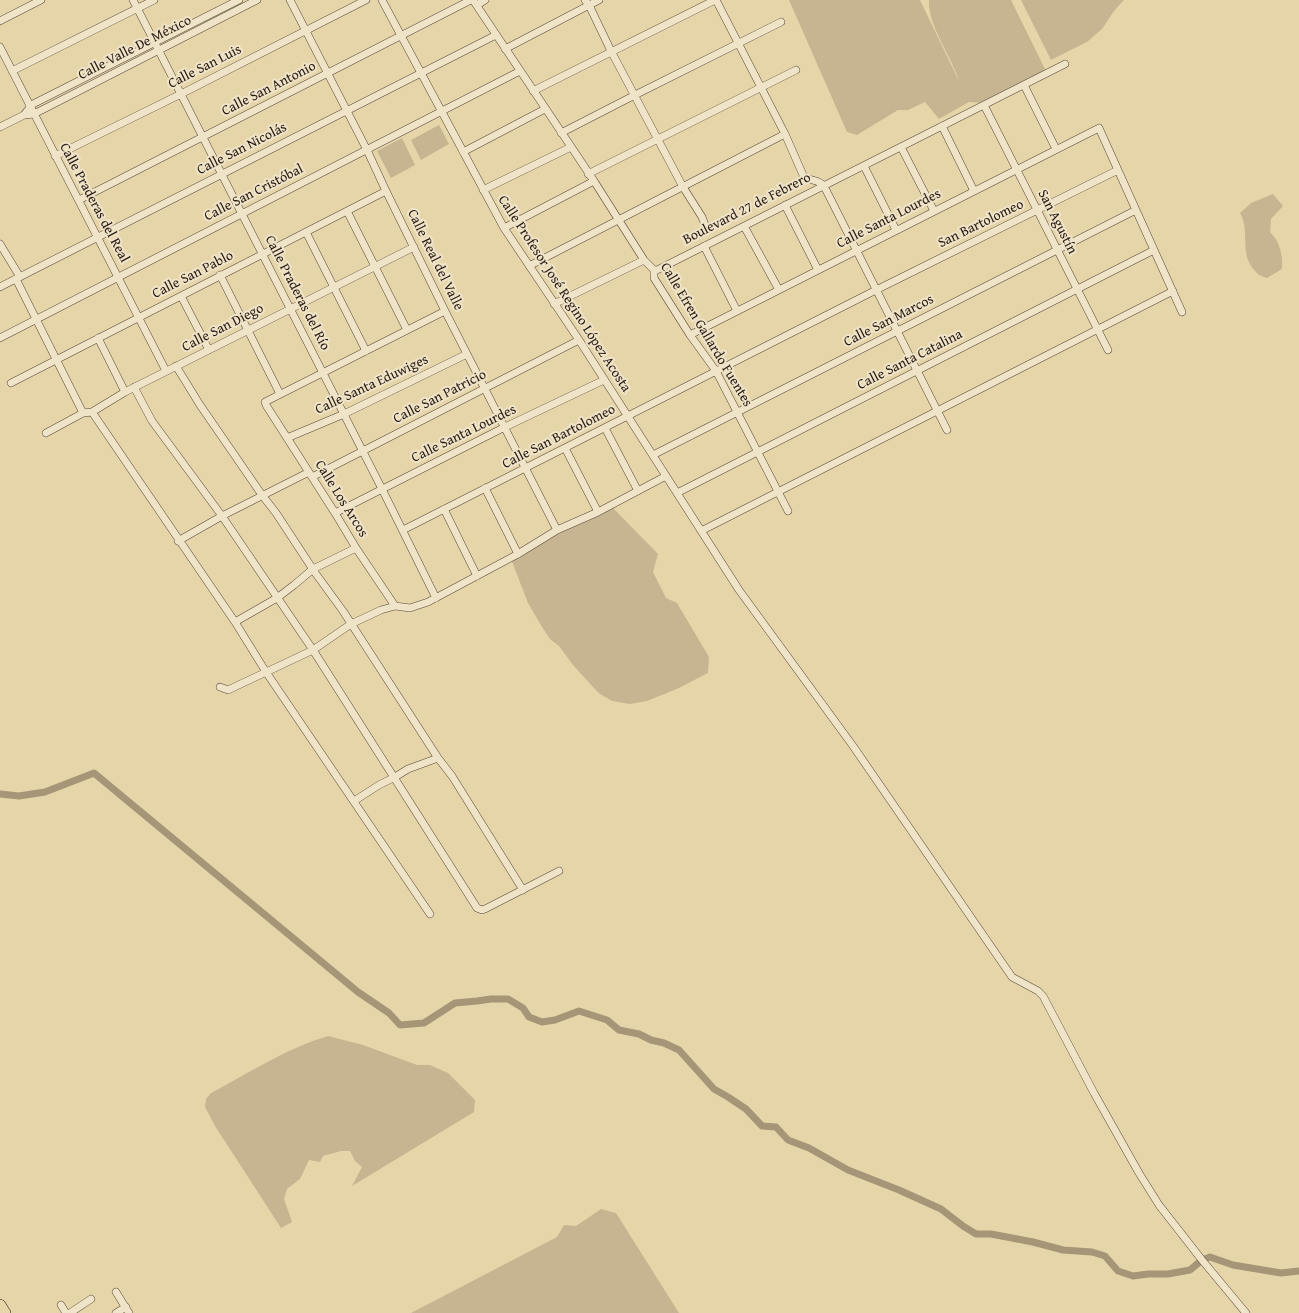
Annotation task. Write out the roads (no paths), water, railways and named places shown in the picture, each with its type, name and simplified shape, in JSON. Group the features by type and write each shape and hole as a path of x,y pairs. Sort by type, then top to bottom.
{"main road":[{"path":"0,1305 5,1313"}],"street":[{"path":"0,21 41,0"},
{"name":"Calle Praderas del Río","path":"133,0 204,137 436,598"},
{"path":"12,71 154,0"},
{"name":"Calle Valle De México","path":"30,106 240,0"},
{"name":"Calle Valle De México","path":"24,115 34,114 257,0"},
{"name":"Calle Real del Valle","path":"290,0 367,150 445,311 557,530"},
{"name":"Calle San Luis","path":"55,156 366,0"},
{"name":"Calle Profesor José Regino López Acosta","path":"382,0 504,228 579,340 739,590 853,746 1012,977 1038,991 1043,996 1139,1173 1159,1205 1246,1313"},
{"name":"Calle San Antonio","path":"79,200 402,36 474,2 486,0"},
{"path":"505,49 587,3 599,0"},
{"path":"533,90 715,0 786,134 804,176 808,179 820,182 824,186 947,430"},
{"name":"Calle Efren Gallardo Fuentes","path":"474,2 594,181 644,260 654,270 654,278 690,335 716,372 759,452 788,511"},
{"path":"587,3 683,187 702,217 705,225"},
{"path":"561,133 635,94 781,22"},
{"name":"Calle San Nicolás","path":"0,287 496,34"},
{"name":"Calle Praderas del Real","path":"0,47 166,371"},
{"name":"Boulevard 27 de Febrero","path":"654,270 657,270 1065,64"},
{"path":"588,174 796,70"},
{"name":"Calle San Cristóbal","path":"0,338 520,71"},
{"path":"1024,85 1056,149"},
{"name":"San Agustín","path":"984,105 1036,211 1108,350"},
{"path":"0,128 24,115 30,106"},
{"path":"463,152 545,109"},
{"path":"942,126 974,191"},
{"name":"Calle Santa Lourdes","path":"690,335 1099,128 1118,170"},
{"path":"529,266 786,134"},
{"path":"483,190 571,147"},
{"path":"901,147 934,211"},
{"path":"864,166 896,230"},
{"path":"1118,170 1182,312"},
{"name":"San Bartolomeo","path":"876,290 1118,170"},
{"path":"504,228 594,181"},
{"name":"Calle San Pablo","path":"11,383 386,191"},
{"path":"785,205 818,270"},
{"name":"Calle San Marcos","path":"653,455 1136,210"},
{"path":"347,211 407,330"},
{"path":"744,226 779,290"},
{"path":"306,232 366,351"},
{"path":"0,244 83,412"},
{"path":"704,246 737,311"},
{"name":"Calle San Diego","path":"92,412 134,387 414,247"},
{"name":"Calle Santa Catalina","path":"677,493 1154,250"},
{"path":"554,304 644,260"},
{"path":"220,275 280,394 445,311"},
{"name":"Calle San Bartolomeo","path":"403,530 876,290"},
{"path":"702,531 1173,291"},
{"path":"181,296 209,350"},
{"path":"98,338 125,392"},
{"name":"Calle San Patricio","path":"178,541 262,495 311,475 363,451 579,340"},
{"name":"Calle Santa Eduwiges","path":"287,438 344,414 467,354"},
{"path":"176,366 200,405 276,513 351,624 438,758 452,776 523,890"},
{"name":"Calle Santa Lourdes","path":"335,513 604,380"},
{"path":"134,387 152,421 222,516 313,650 477,908 482,910 485,909 559,871"},
{"name":"Calle Los Arcos","path":"280,394 265,404 356,548 395,606"},
{"path":"46,434 83,412 92,412 178,541 235,622 266,672 430,914"},
{"path":"605,428 638,491"},
{"path":"565,448 598,512"},
{"path":"220,687 228,690 313,650 351,624 381,610 395,606 410,608 436,598 518,554 557,530 598,512 666,476"},
{"path":"485,488 518,554"},
{"path":"444,509 477,576"},
{"path":"235,622 277,598 313,569 356,548"},
{"path":"354,801 410,768 438,758"},
{"path":"116,1292 128,1310 116,1313"},
{"path":"70,1313 92,1299"},
{"path":"61,1305 66,1313"}],"waterway":[{"path":"0,794 19,796 45,792 94,773 358,992 389,1013 400,1025 424,1023 455,1003 491,999 508,999 523,1008 529,1017 542,1022 555,1020 579,1011 607,1020 619,1030 639,1034 679,1050 714,1089 746,1109 762,1126 776,1127 788,1140 809,1148 848,1170 899,1190 941,1209 976,1234 991,1234 1033,1242 1063,1250 1092,1252 1105,1256 1118,1271 1133,1276 1168,1274 1190,1270 1202,1260 1210,1257 1233,1265 1281,1273 1299,1271"}]}
